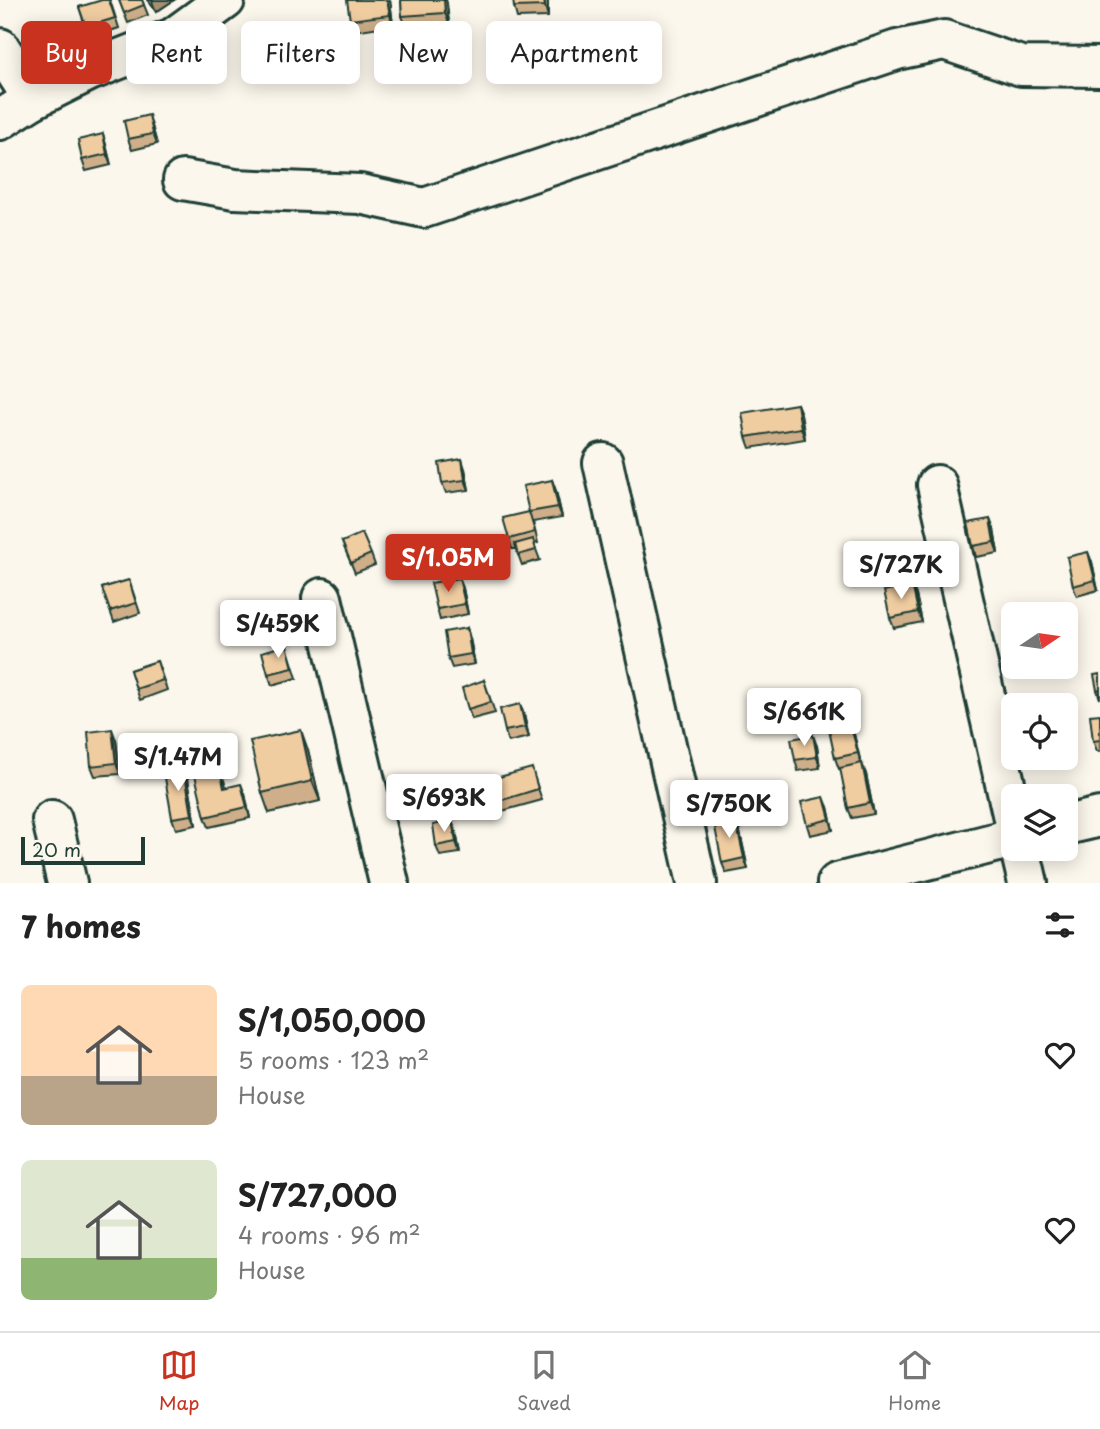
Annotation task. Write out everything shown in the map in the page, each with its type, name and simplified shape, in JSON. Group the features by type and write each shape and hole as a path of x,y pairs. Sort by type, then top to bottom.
{"street":[{"path":"0,120 33,99 89,71 173,37 225,0"},
{"path":"183,180 235,189 360,194 424,208 897,50 944,40 1021,66 1100,67"},
{"path":"0,48 33,99"},
{"path":"603,463 698,883"},
{"path":"937,485 1005,784"},
{"path":"322,598 389,883"},
{"path":"1078,822 1100,817"},
{"path":"52,820 67,883"},
{"path":"837,883 1001,841"},
{"path":"1023,861 1028,883"}],"building":[{"path":"109,0 115,18 84,21 79,7"},
{"path":"119,0 142,0 144,5 124,13"},
{"path":"347,0 387,0 390,15 350,20"},
{"path":"401,0 444,0 445,13 402,16"},
{"path":"513,0 544,0 545,6 514,7"},
{"path":"149,115 153,134 128,139 124,121"},
{"path":"103,134 107,154 82,160 78,140"},
{"path":"797,404 801,428 746,437 742,413"},
{"path":"462,459 465,480 442,483 439,463"},
{"path":"552,480 558,507 529,512 523,486"},
{"path":"529,512 535,532 509,539 503,518"},
{"path":"990,519 994,542 973,546 968,523"},
{"path":"362,533 371,554 351,563 342,542"},
{"path":"533,539 536,550 518,555 515,544"},
{"path":"1088,552 1095,580 1073,586 1067,557"},
{"path":"459,578 465,604 437,609 431,583"},
{"path":"129,580 136,603 110,611 102,588"},
{"path":"912,584 918,612 890,618 884,591"},
{"path":"467,628 471,654 448,658 444,632"},
{"path":"287,645 293,668 268,674 262,652"},
{"path":"157,661 163,680 136,689 130,670"},
{"path":"1100,674 1100,689 1097,690 1094,675"},
{"path":"484,680 491,702 468,709 462,688"},
{"path":"520,704 525,727 505,731 500,709"},
{"path":"1100,714 1100,740 1093,741 1090,715"},
{"path":"849,720 858,753 835,758 828,725"},
{"path":"112,729 116,763 91,766 88,732"},
{"path":"301,730 312,781 262,793 250,741"},
{"path":"813,735 817,757 795,760 791,739"},
{"path":"862,763 870,803 848,808 840,768"},
{"path":"532,768 538,789 499,801 492,779"},
{"path":"184,769 192,815 172,818 164,772"},
{"path":"220,769 224,788 241,784 247,807 205,817 195,775"},
{"path":"824,797 830,819 807,825 801,802"},
{"path":"735,817 744,858 722,863 714,822"},
{"path":"452,821 456,842 436,846 433,825"}]}
